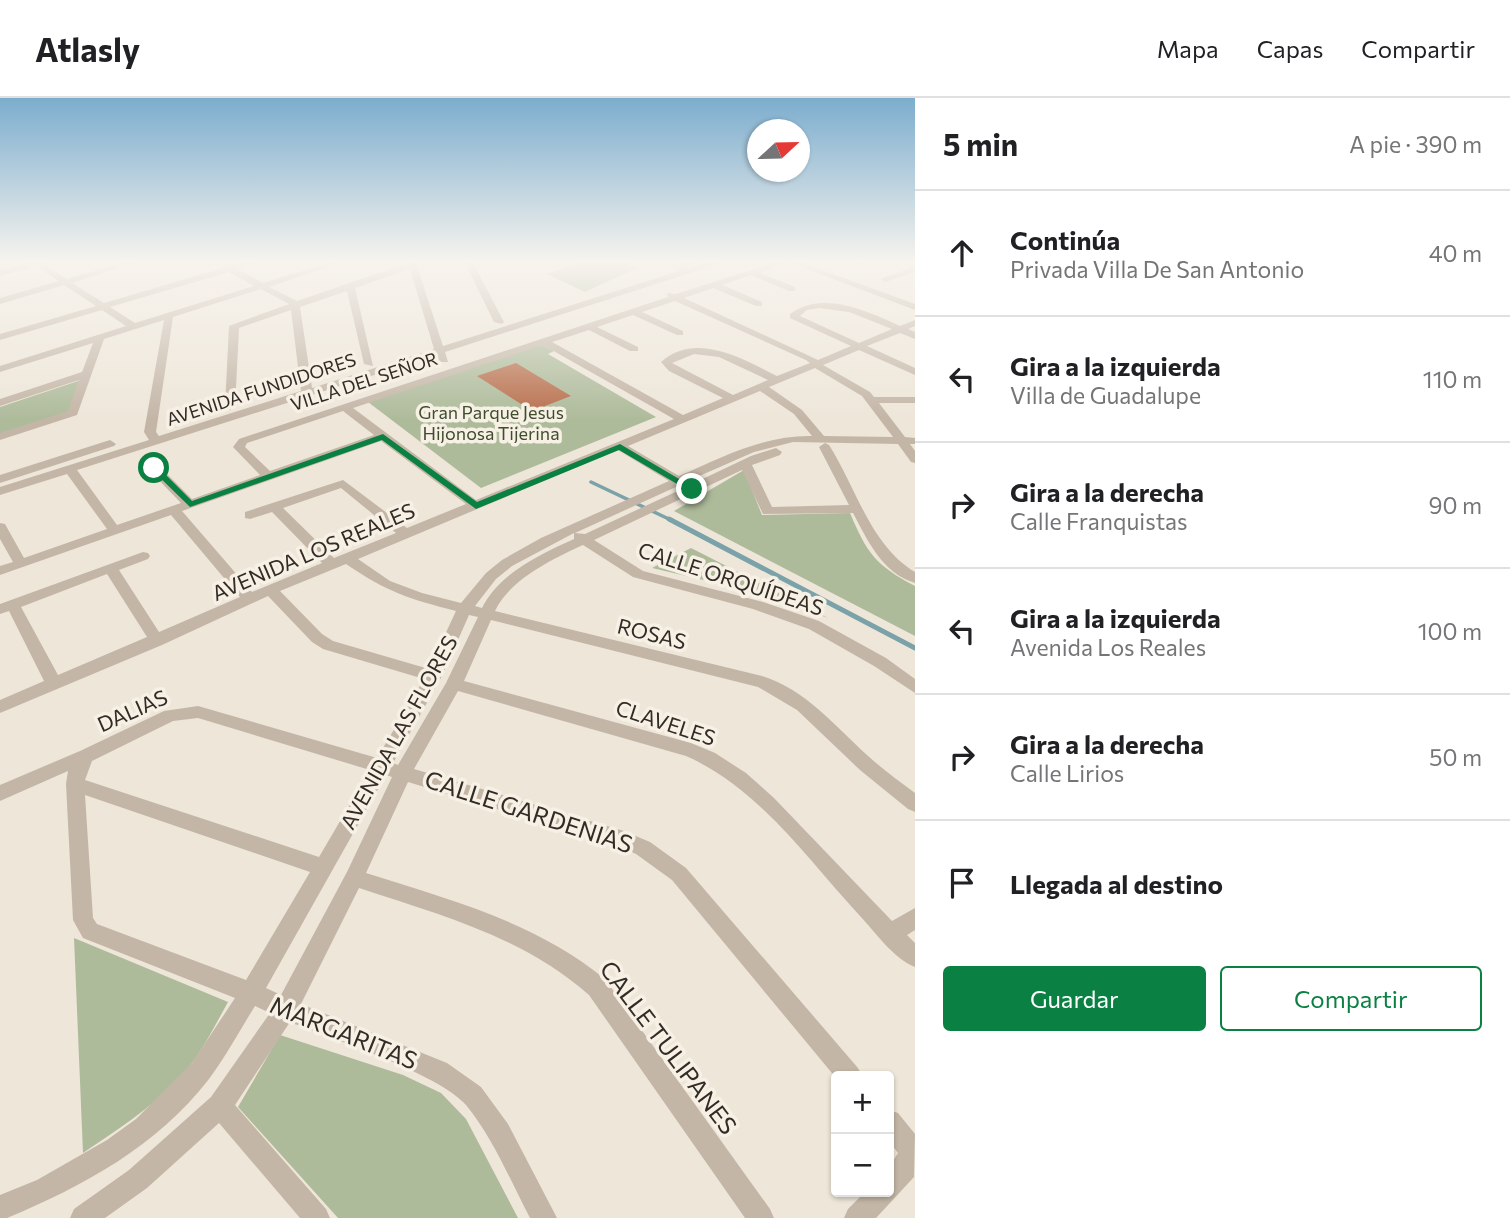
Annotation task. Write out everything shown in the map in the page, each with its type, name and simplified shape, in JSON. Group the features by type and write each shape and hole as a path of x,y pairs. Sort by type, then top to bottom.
{"street":[{"path":"0,337 73,315"},
{"path":"117,315 134,327"},
{"path":"230,407 234,326 264,315"},
{"path":"296,315 305,388"},
{"path":"357,315 369,364"},
{"path":"428,315 449,372"},
{"path":"496,315 499,322"},
{"name":"AVENIDA FUNDIDORES","path":"0,491 70,469 230,407 305,388 369,364 438,346 521,315"},
{"name":"AVENIDA FUNDIDORES","path":"0,479 153,436 532,315"},
{"name":"VILLA DEL SEÑOR","path":"269,477 242,453 239,444 253,436 620,315"},
{"path":"642,315 680,333"},
{"path":"711,315 817,364 860,389 911,447"},
{"path":"794,315 915,372"},
{"path":"863,315 915,336"},
{"path":"0,369 169,316 153,436"},
{"name":"AVENIDA LOS REALES","path":"0,707 270,590 915,323"},
{"path":"589,326 634,349"},
{"path":"0,437 71,415 100,337"},
{"path":"543,341 682,419"},
{"path":"733,399 667,364 670,359 695,350 713,350 777,380"},
{"path":"0,403 88,374"},
{"path":"761,387 798,412 822,443 878,548 895,566 915,578"},
{"path":"872,400 915,400"},
{"path":"344,407 476,506"},
{"path":"0,571 383,436"},
{"name":"AVENIDA LAS FLORES","path":"0,1208 46,1189 116,1149 145,1128 200,1071 251,993 381,764 434,677 465,608 491,576 507,563 577,535 685,485 750,449 793,439 911,447"},
{"name":"AVENIDA LAS FLORES","path":"685,485 783,450 822,443"},
{"path":"620,446 685,485"},
{"path":"745,464 768,511 857,509"},
{"path":"154,468 190,505"},
{"path":"70,469 115,531"},
{"path":"250,515 340,484 351,488 407,535"},
{"path":"274,506 332,566"},
{"path":"174,510 250,600"},
{"path":"0,527 20,564"},
{"name":"AVENIDA LAS FLORES","path":"83,1218 138,1179 220,1105 286,1009 354,878 404,771 454,684 485,614 500,593 524,570 577,535"},
{"name":"CALLE ORQUÍDEAS","path":"577,535 638,574 758,605 814,625 880,662 915,687"},
{"path":"54,684 6,607 143,556"},
{"name":"ROSAS","path":"349,559 399,591 778,688 808,708 861,760 915,804"},
{"path":"111,569 156,641"},
{"path":"270,590 317,638 328,645 434,677"},
{"name":"CLAVELES","path":"454,684 691,750 721,764 767,802 890,934 915,957"},
{"name":"CALLE GARDENIAS","path":"198,712 624,838 662,860 679,874 846,1071"},
{"name":"DALIAS","path":"0,793 86,756 170,715 198,712"},
{"path":"86,756 77,771 75,784 322,867"},
{"name":"MARGARITAS","path":"75,784 83,920 90,931 251,993 439,1071 473,1095 499,1133 544,1218"},
{"name":"CALLE TULIPANES","path":"354,878 529,939 563,957 582,972 597,987 761,1218"},
{"path":"890,934 915,918"},
{"path":"220,1105 317,1218"},
{"path":"894,1128 905,1141 912,1157 894,1180"},
{"path":"858,1218 878,1197"}],"green space":[{"name":"Gran Parque Jesus Hijonosa Tijerina","path":"541,344 554,351 548,354 656,417 481,488 368,402"},
{"path":"81,380 71,414 0,434 0,407"},
{"path":"744,470 762,515 850,513 874,557 890,571 915,586 915,636 674,511"},
{"path":"691,548 828,618 760,593 652,568"},
{"path":"74,938 228,1002 199,1053 178,1080 144,1110 83,1153"},
{"path":"280,1035 403,1075 441,1093 466,1119 518,1218 338,1218 238,1107"}],"building":[{"path":"516,363 571,396 532,411 477,376"}],"waterway":[{"path":"591,482 671,520"},
{"path":"671,520 915,648"}],"route":[{"path":"154,468 190,505 383,436 476,506 620,446 692,489"}]}
